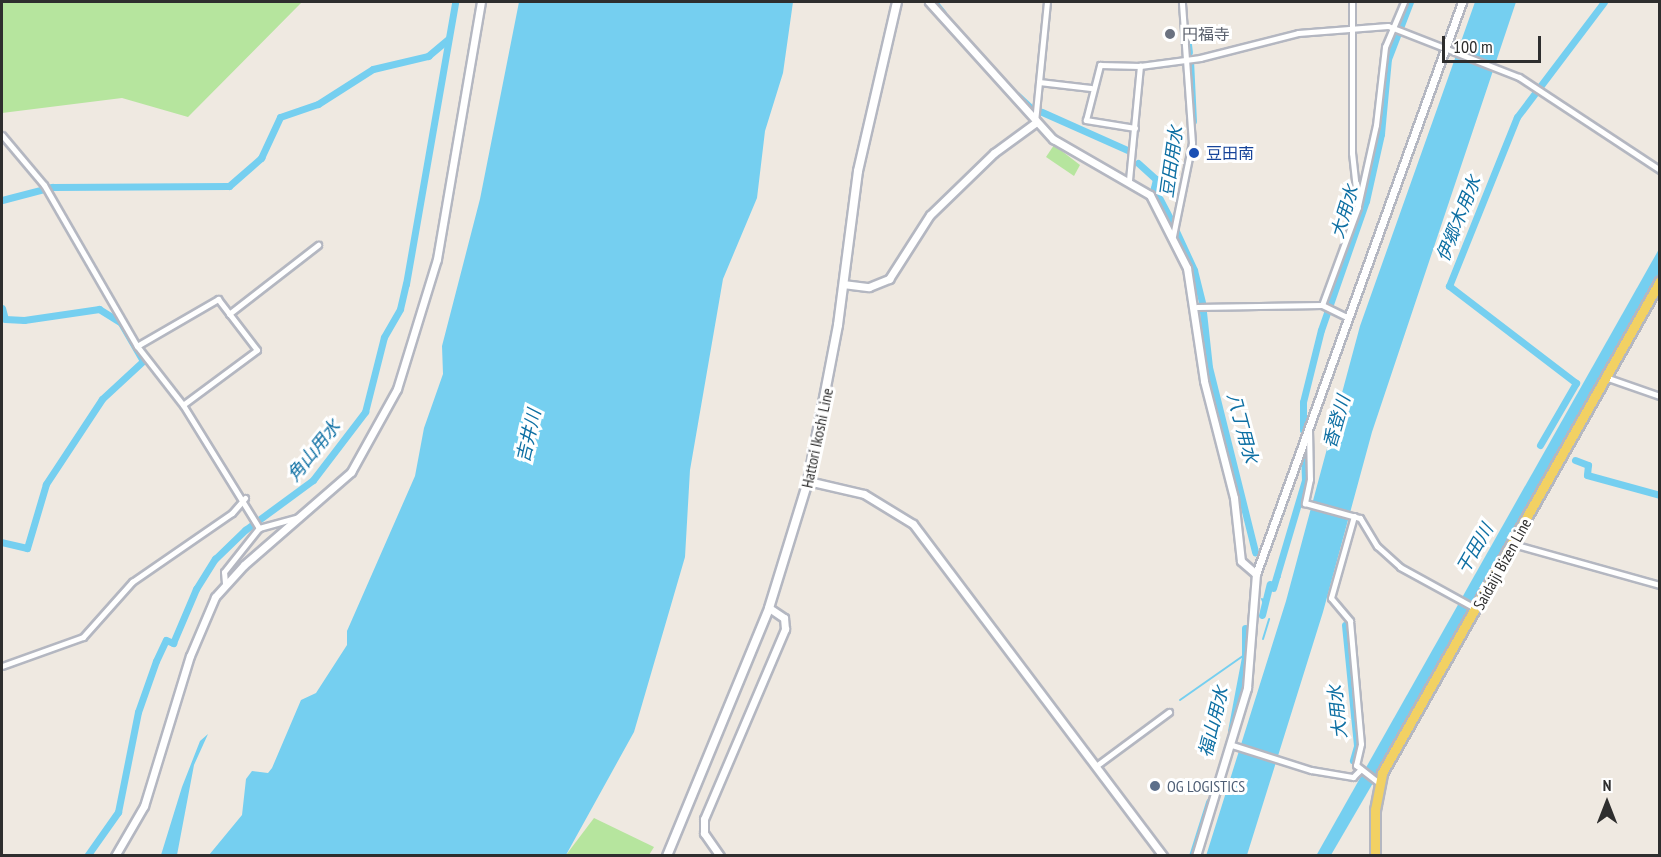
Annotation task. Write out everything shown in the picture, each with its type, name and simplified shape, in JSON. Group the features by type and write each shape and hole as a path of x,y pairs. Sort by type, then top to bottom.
{"main road":[{"name":"Hattori Ikoshi Line","path":"667,855 769,608 808,481 843,284 858,171 897,2"},
{"name":"Saidaiji Bizen Line","path":"1375,855 1377,782 1659,281"}],"street":[{"path":"115,855 144,806 199,632 225,583 304,517 351,472 397,389 437,259 481,2"},
{"path":"928,2 1035,123 1094,167 1129,180 1150,195 1173,236 1187,268 1197,307 1204,381 1234,498 1241,561 1256,574"},
{"path":"843,284 869,287 889,279 930,215 994,153 1035,123 1047,2"},
{"path":"1173,236 1192,143 1188,60 1182,2"},
{"path":"1352,2 1352,153 1358,207"},
{"path":"1324,305 1358,207 1395,28 1404,2"},
{"path":"1196,855 1234,746 1250,667 1256,574 1347,317 1449,48 1462,2"},
{"path":"1135,128 1086,120 1091,87 1100,65 1140,66 1188,60 1298,33 1395,28 1497,65 1659,170"},
{"path":"1129,180 1140,66"},
{"path":"1039,82 1091,87"},
{"path":"2,135 44,185 137,345 183,405 245,498 259,528"},
{"path":"229,314 318,245"},
{"path":"137,345 218,299 257,350 183,405"},
{"path":"1197,307 1324,305 1347,317"},
{"path":"1605,378 1659,396"},
{"path":"1309,428 1307,504 1352,516 1365,523 1377,546 1400,567 1475,608"},
{"path":"808,481 864,494 913,524 1163,855"},
{"path":"2,666 83,637 132,582 232,513 245,498"},
{"path":"1352,516 1331,598 1350,621 1361,744 1356,765 1377,782"},
{"path":"225,583 224,572 259,528 304,517"},
{"path":"1513,544 1659,585"},
{"path":"720,855 704,833 704,819 785,629 784,618 769,608"},
{"path":"1096,766 1169,712"},
{"path":"1234,746 1280,760 1353,777 1362,770"}],"green space":[{"path":"2,2 302,2 188,117 122,98 2,113"},
{"path":"1054,145 1080,165 1074,176 1046,157"},
{"path":"594,818 654,847 649,855 566,855"}],"water":[{"name":"吉井川","path":"519,2 793,2 783,73 765,131 757,198 723,279 690,470 685,557 634,732 566,855 209,855 242,815 246,779 252,771 268,773 272,768 301,700 316,693 347,645 347,631 415,476 424,428 443,374 442,346 480,199"},
{"name":"香登川","path":"1475,2 1516,2 1372,432 1323,612 1247,855 1206,856 1286,601 1360,326"},
{"path":"1659,249 1659,276 1401,735 1331,855 1316,856"},
{"path":"208,734 194,765 177,855 161,855 182,787 200,741"}],"waterway":[{"name":"角山用水","path":"87,856 118,812 138,712 156,661 166,640 173,643 196,589 215,559 245,530 313,480 365,412 384,337 400,309 406,284 455,2"},
{"name":"八丁用水","path":"934,2 943,13"},
{"name":"大用水","path":"1303,430 1303,402 1321,330 1366,201 1381,134 1388,59 1410,2"},
{"name":"伊郷木用水","path":"1540,445 1576,383 1449,286 1517,117 1604,2"},
{"name":"豆田用水","path":"1186,28 1189,52"},
{"path":"2,200 52,187 229,186 261,158 280,117 318,104 373,69 428,56 448,39"},
{"name":"豆田用水","path":"1190,60 1193,121"},
{"name":"八丁用水","path":"1017,95 1032,109"},
{"name":"八丁用水","path":"1042,112 1132,152"},
{"name":"八丁用水","path":"1138,163 1156,179 1154,188 1173,224"},
{"name":"八丁用水","path":"1176,231 1194,270 1202,303"},
{"path":"2,308 5,319 24,320 99,309 121,323 143,361 102,399 46,484 27,548 2,542"},
{"name":"八丁用水","path":"1203,312 1209,367 1255,552"},
{"name":"大用水","path":"1273,588 1305,480 1304,455"},
{"name":"伊郷木用水","path":"1575,460 1588,465 1587,475 1660,495"},
{"name":"福山用水","path":"1276,576 1280,577"},
{"name":"福山用水","path":"1262,615 1270,584"},
{"name":"福山用水","path":"1262,599 1264,604"},
{"path":"1263,639 1269,619"},
{"name":"大用水","path":"1345,625 1357,746 1353,760"},
{"name":"福山用水","path":"1231,731 1245,657 1245,628"},
{"path":"1180,700 1247,653"},
{"name":"福山用水","path":"1192,856 1209,802"}],"place":[{"name":"円福寺","path":"1170,34"},
{"name":"豆田南","path":"1194,153"},
{"name":"OG LOGISTICS","path":"1155,786"}],"water label":[{"name":"干田川","path":"1475,549"}]}
